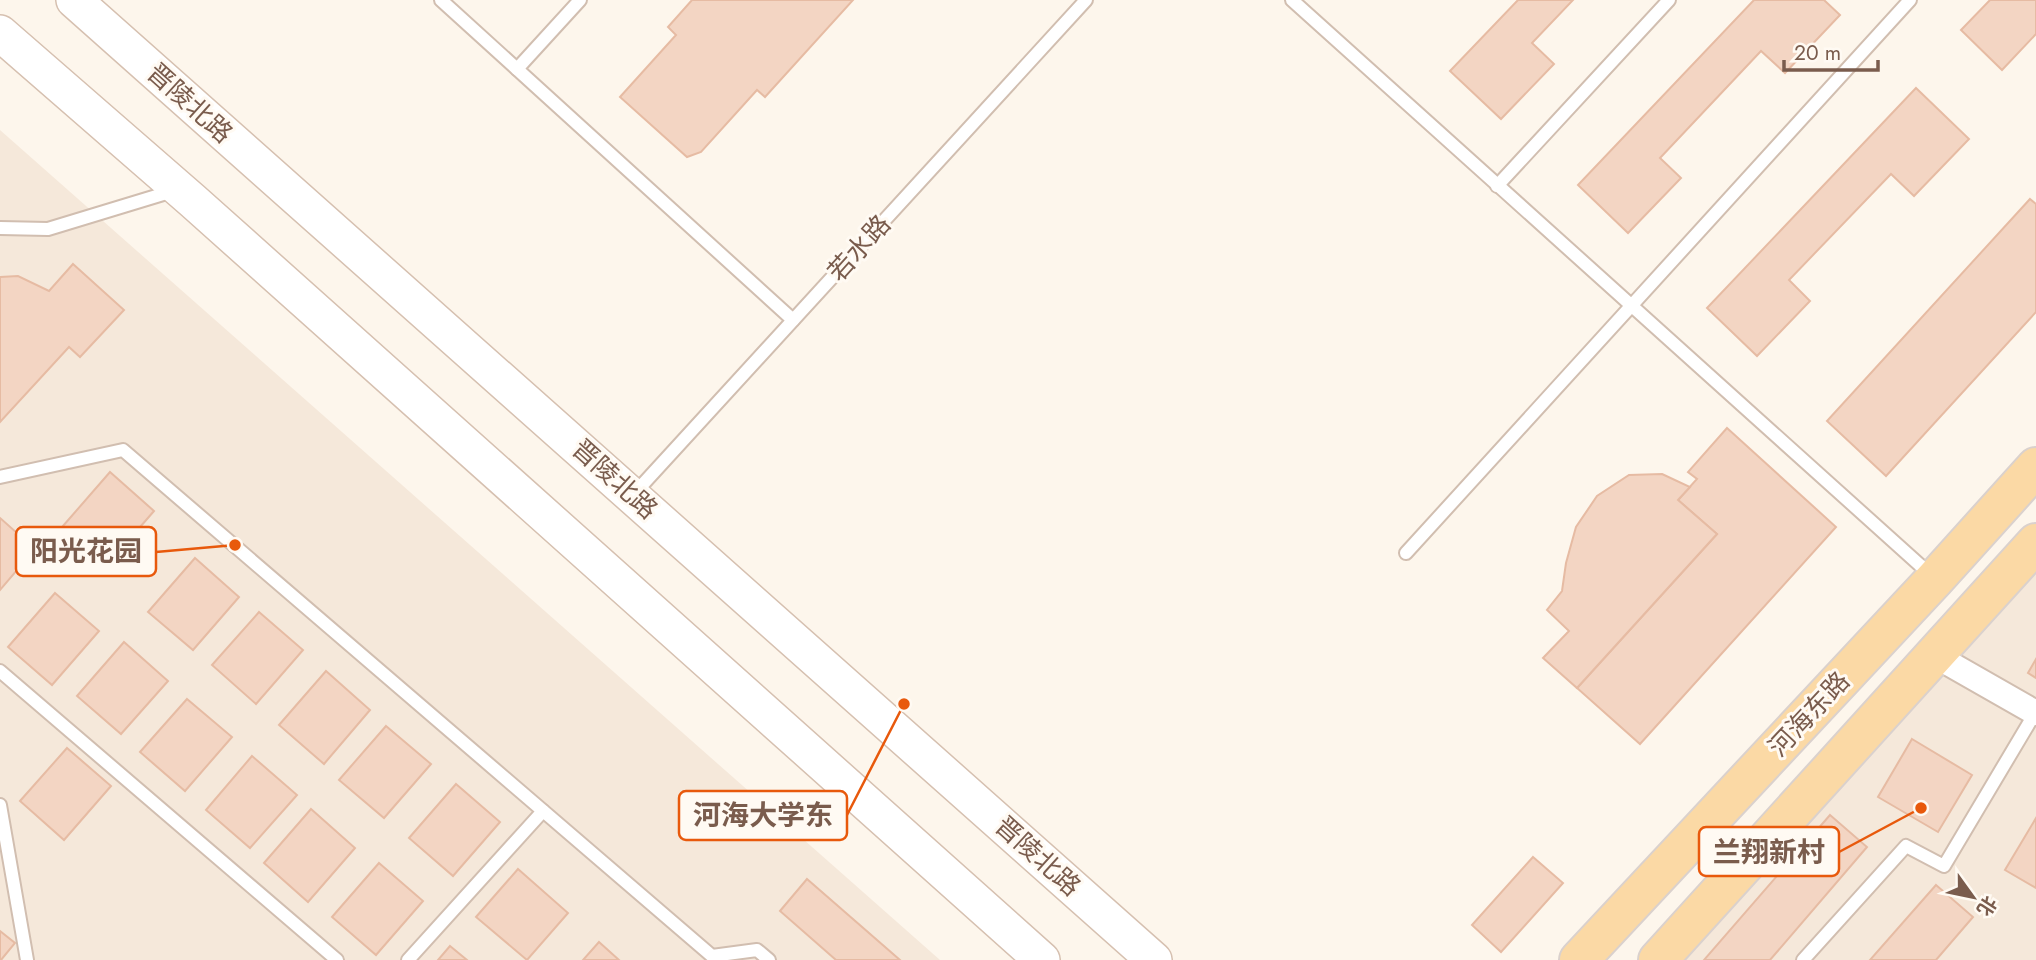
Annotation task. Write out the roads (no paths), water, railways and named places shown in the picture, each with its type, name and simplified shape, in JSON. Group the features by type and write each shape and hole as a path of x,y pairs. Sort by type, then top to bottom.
{"main road":[{"name":"晋陵北路","path":"74,0 1154,960"},
{"path":"0,33 179,189 1042,960"},
{"name":"河海东路","path":"1579,960 2036,467"},
{"name":"河海东路","path":"1658,960 2036,543"}],"street":[{"path":"1936,656 2035,713"}],"lane":[{"path":"441,0 793,320"},
{"path":"517,69 580,0"},
{"name":"若水路","path":"633,495 1086,0"},
{"path":"1292,0 1935,579"},
{"path":"1497,186 1669,0"},
{"path":"1406,553 1910,0"},
{"path":"0,228 48,229 179,189"},
{"path":"0,477 123,450 543,810 710,958 757,950 769,960"},
{"path":"0,671 337,960"},
{"path":"1803,960 1906,846 1944,866 2035,713"},
{"path":"0,804 27,960"},
{"path":"408,960 543,810"}],"place":[{"name":"阳光花园","path":"235,545"},
{"name":"河海大学东","path":"904,704"},
{"name":"兰翔新村","path":"1921,808"}]}
